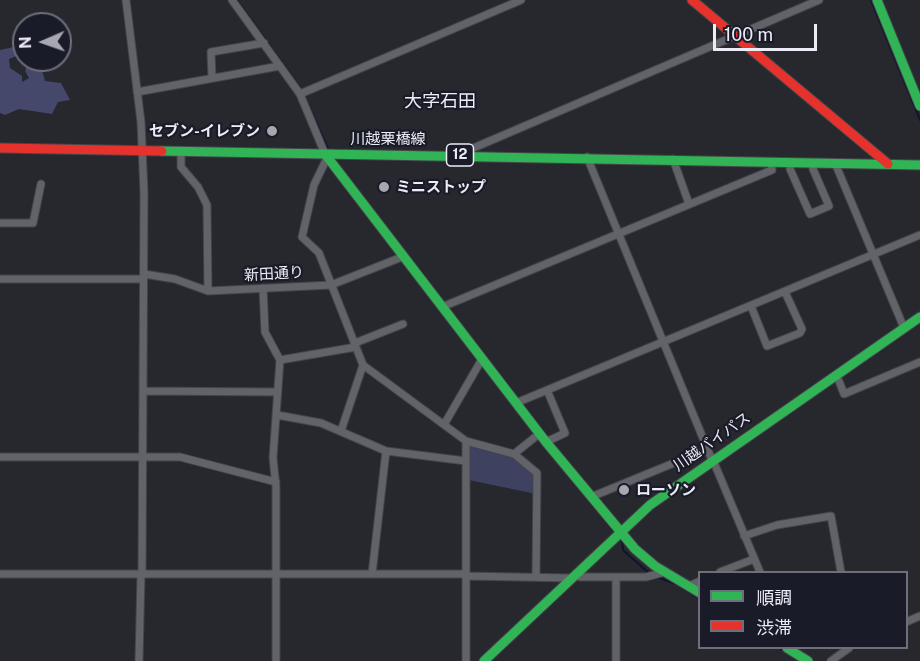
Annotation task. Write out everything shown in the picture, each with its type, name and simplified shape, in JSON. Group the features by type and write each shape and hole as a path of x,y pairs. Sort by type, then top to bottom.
{"main road":[{"path":"692,0 888,164"},
{"path":"877,0 920,106"},
{"name":"川越栗橋線","path":"0,147 326,156 457,155 920,165"},
{"path":"326,156 402,258 591,497 643,557 698,592"},
{"name":"川越バイパス","path":"484,661 570,578 622,533 713,462 920,317"},
{"name":"川越バイパス","path":"713,462 920,327"},
{"name":"川越バイパス","path":"494,661 622,533"},
{"path":"790,649 808,661"}],"street":[{"path":"126,0 142,150 143,457 139,661"},
{"path":"232,0 300,94 326,156 314,185 302,237 319,253 363,365 474,446 514,454 537,473 536,577"},
{"path":"300,94 521,0"},
{"path":"457,155 819,0"},
{"path":"212,78 211,52 264,43"},
{"path":"137,92 280,66"},
{"path":"181,151 181,167 198,187 207,205 208,291"},
{"path":"587,157 759,571"},
{"path":"673,159 689,204"},
{"path":"442,307 772,170 771,162"},
{"path":"790,162 790,169 810,214 829,206 813,163"},
{"path":"835,163 904,328"},
{"path":"0,223 33,223 41,184"},
{"path":"516,403 920,235"},
{"name":"新田通り","path":"0,279 143,276 175,279 208,291 331,285 402,258"},
{"path":"263,288 265,332 280,360 273,458 276,482 276,661"},
{"path":"751,306 767,346 800,333 802,329 785,292"},
{"path":"280,360 355,345 403,324"},
{"path":"445,423 482,359"},
{"path":"839,381 844,394 920,362"},
{"path":"341,431 363,365"},
{"path":"546,442 565,434 547,390"},
{"path":"143,392 278,392"},
{"path":"277,415 308,420 341,431 386,451 466,461"},
{"path":"514,454 540,434"},
{"path":"466,441 466,661"},
{"path":"591,497 708,449"},
{"path":"372,574 386,451"},
{"path":"0,457 180,457 276,482"},
{"path":"744,536 777,525 831,516 841,571"},
{"path":"725,571 754,559"},
{"path":"580,577 646,577 665,572"},
{"path":"0,574 372,574 570,578"},
{"path":"616,577 616,661"},
{"path":"689,586 698,582"},
{"path":"831,661 848,649"}],"shaded area":[{"path":"12,47 12,58 9,59 10,68 12,72 22,76 22,82 29,78 26,72 43,72 45,81 61,83 70,100 58,102 52,114 19,109 5,115 0,113 0,50"},
{"path":"470,446 513,457 536,474 536,494 469,480"}],"waterway":[{"path":"237,0 302,90 329,151"},
{"path":"871,0 920,120"},
{"path":"357,189 365,199"},
{"path":"409,256 438,294"},
{"path":"447,306 555,446"},
{"path":"622,540 623,550 649,573"},
{"path":"657,577 676,584 698,598"},
{"path":"781,649 785,651"}],"traffic: fast":[{"path":"877,0 920,106"},
{"path":"162,151 920,165"},
{"path":"325,154 546,442 635,549 655,566 698,592"},
{"path":"484,661 650,505 920,317"},
{"path":"789,649 808,661"}],"traffic: jam":[{"path":"692,0 888,164"},
{"path":"0,148 162,151"}],"place":[{"name":"セブン-イレブン","path":"272,131"},
{"name":"ミニストップ","path":"384,187"},
{"name":"ローソン","path":"624,490"}],"district":[{"name":"大字石田","path":"440,101"}]}
